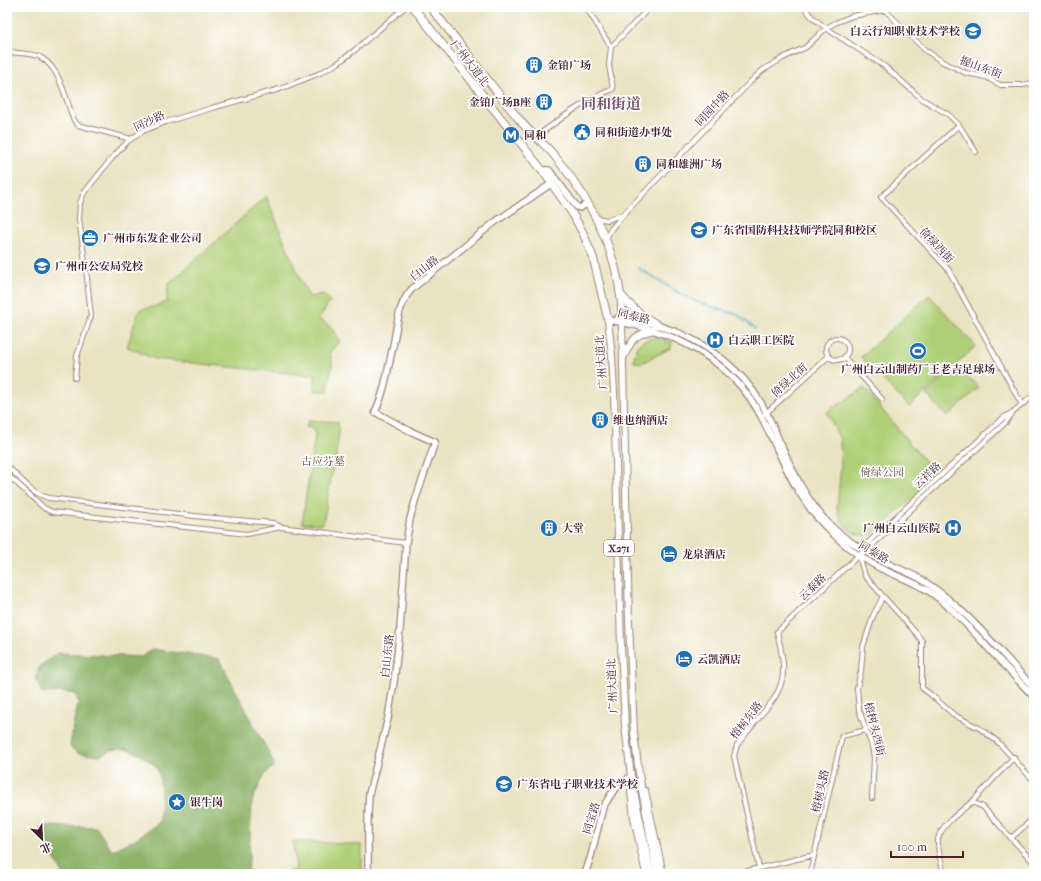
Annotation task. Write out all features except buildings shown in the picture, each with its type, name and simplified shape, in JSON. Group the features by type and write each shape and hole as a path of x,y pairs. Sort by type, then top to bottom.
{"highway":[{"name":"广州大道北","path":"413,7 542,170 572,213 587,240 596,269 608,320"},
{"name":"广州大道北","path":"430,7 523,124 557,158 588,203 605,239 616,270 621,295 622,320"},
{"path":"621,295 629,306 656,328"}],"main road":[{"path":"542,170 549,170 577,207 580,208 588,203"},
{"name":"白山路","path":"434,442 375,412 384,389 402,304 406,296 413,288 495,222 551,184"},
{"name":"同泰路","path":"608,320 622,320 681,334 702,344 723,359 752,390 767,413 793,470 811,501 831,525 864,549 883,561 917,577 951,601 973,622 1034,688"},
{"name":"广州大道北","path":"608,320 612,356 615,418 621,662 626,741 631,776"},
{"name":"广州大道北","path":"622,320 631,685 634,733 639,774"},
{"path":"622,359 634,338 638,334 656,328"},
{"name":"同泰路","path":"656,328 686,343 715,362 742,388 761,417 792,482 808,507 829,531 859,555 879,568 918,585 938,598 963,621 1034,697"},
{"path":"615,418 624,417"},
{"name":"白山东路","path":"368,874 369,794 388,718 395,676 406,543 410,519 434,442"},
{"path":"639,774 657,874"},
{"name":"X271","path":"639,774 648,804 663,874"},
{"path":"631,776 651,874"},
{"name":"X271","path":"631,776 634,818 646,874"},
{"name":"同宝路","path":"585,874 603,807 614,790 631,776"}],"street":[{"name":"同沙路","path":"75,378 77,356 91,316 79,219 80,203 84,193 112,158 143,131 166,122 280,89 320,73 338,63 355,50 406,7"},
{"path":"586,7 611,47"},
{"path":"536,137 570,112 594,97 613,89 609,65 611,47 650,7"},
{"path":"804,7 811,16 826,28 884,66 922,99 949,115 960,125 976,152"},
{"name":"握山东街","path":"826,28 852,16 885,10 925,50 943,62 966,73 986,77 1000,84 1034,84"},
{"name":"同园中路","path":"605,239 611,229 624,214 753,79 763,70 806,47 826,28"},
{"path":"7,52 37,56 47,62 54,70 68,103 73,121 78,125 132,139"},
{"name":"倚绿西街","path":"960,125 881,197 948,269 1022,405"},
{"path":"596,218 608,220 624,214"},
{"path":"834,338 844,340 848,346 847,353 844,357 839,360 829,356 826,349 828,342 834,338"},
{"name":"倚绿北街","path":"761,417 829,356"},
{"path":"844,357 882,399"},
{"name":"云祥路","path":"859,555 1006,422 1013,412 1034,395"},
{"path":"7,466 36,492 49,498 203,517 273,523 281,527"},
{"path":"7,474 44,508 52,512 247,534 281,527 406,543"},
{"path":"859,555 865,576 922,641 922,688 954,715 979,728 998,742 1014,757 1034,781"},
{"name":"云泰路","path":"777,632 859,555"},
{"name":"榕树头西街","path":"872,798 874,758 872,746 860,710 857,688 861,671 863,647 873,616 883,596"},
{"name":"榕树东路","path":"758,868 738,781 734,756 737,745 778,693 784,673 783,658 777,632"},
{"name":"榕树头路","path":"810,874 842,736 866,730"},
{"path":"944,874 938,839 946,824 972,802 1014,757"},
{"path":"972,802 983,807 1034,863"},
{"path":"1011,838 1034,818"},
{"path":"734,874 814,854"}],"green space":[{"path":"266,196 309,297 323,294 330,301 319,319 332,328 340,342 330,351 332,364 328,391 315,391 315,375 155,359 127,347 139,310 167,302 168,285"},
{"name":"广州白云山制药厂王老吉足球场","path":"929,295 976,346 909,407 861,357"},
{"path":"656,337 672,343 671,348 641,363 634,362 633,360 638,346 645,340"},
{"path":"958,365 979,388 947,417 926,394"},
{"name":"倚绿公园","path":"864,388 937,476 882,527 873,533 860,535 849,530 841,520 837,507 841,464 840,440 827,412"},
{"name":"古应芬墓","path":"309,420 338,422 339,434 336,453 337,462 332,472 323,524 302,523 315,435 315,429 306,427"},
{"path":"152,649 219,659 275,765 264,775 252,801 248,874 63,874 48,846 42,826 96,827 112,851 134,840 160,822 160,778 154,765 140,755 129,750 112,750 100,756 78,753 70,747 74,720 79,702 75,694 62,692 42,693 35,678 40,666 58,653 142,657"},
{"path":"293,841 362,845 362,874 287,874 287,872 296,870"}],"waterway":[{"path":"638,268 697,302 738,315 755,329"}],"place":[{"name":"白云行知职业技术学校","path":"973,31"},
{"name":"金铂广场","path":"534,65"},
{"name":"金铂广场B座","path":"544,102"},
{"name":"同和街道办事处","path":"582,132"},
{"name":"同和","path":"511,135"},
{"name":"同和雄洲广场","path":"643,164"},
{"name":"广东省国防科技技师学院同和校区","path":"699,230"},
{"name":"广州市东发企业公司","path":"90,238"},
{"name":"广州市公安局党校","path":"42,266"},
{"name":"白云职工医院","path":"715,340"},
{"name":"广州白云山制药厂王老吉足球场","path":"918,351"},
{"name":"维也纳酒店","path":"600,420"},
{"name":"大堂","path":"549,528"},
{"name":"广州白云山医院","path":"953,528"},
{"name":"龙泉酒店","path":"669,554"},
{"name":"云凯酒店","path":"684,659"},
{"name":"广东省电子职业技术学校","path":"504,784"},
{"name":"银牛岗","path":"177,802"}],"district":[{"name":"同和街道","path":"611,104"}]}
